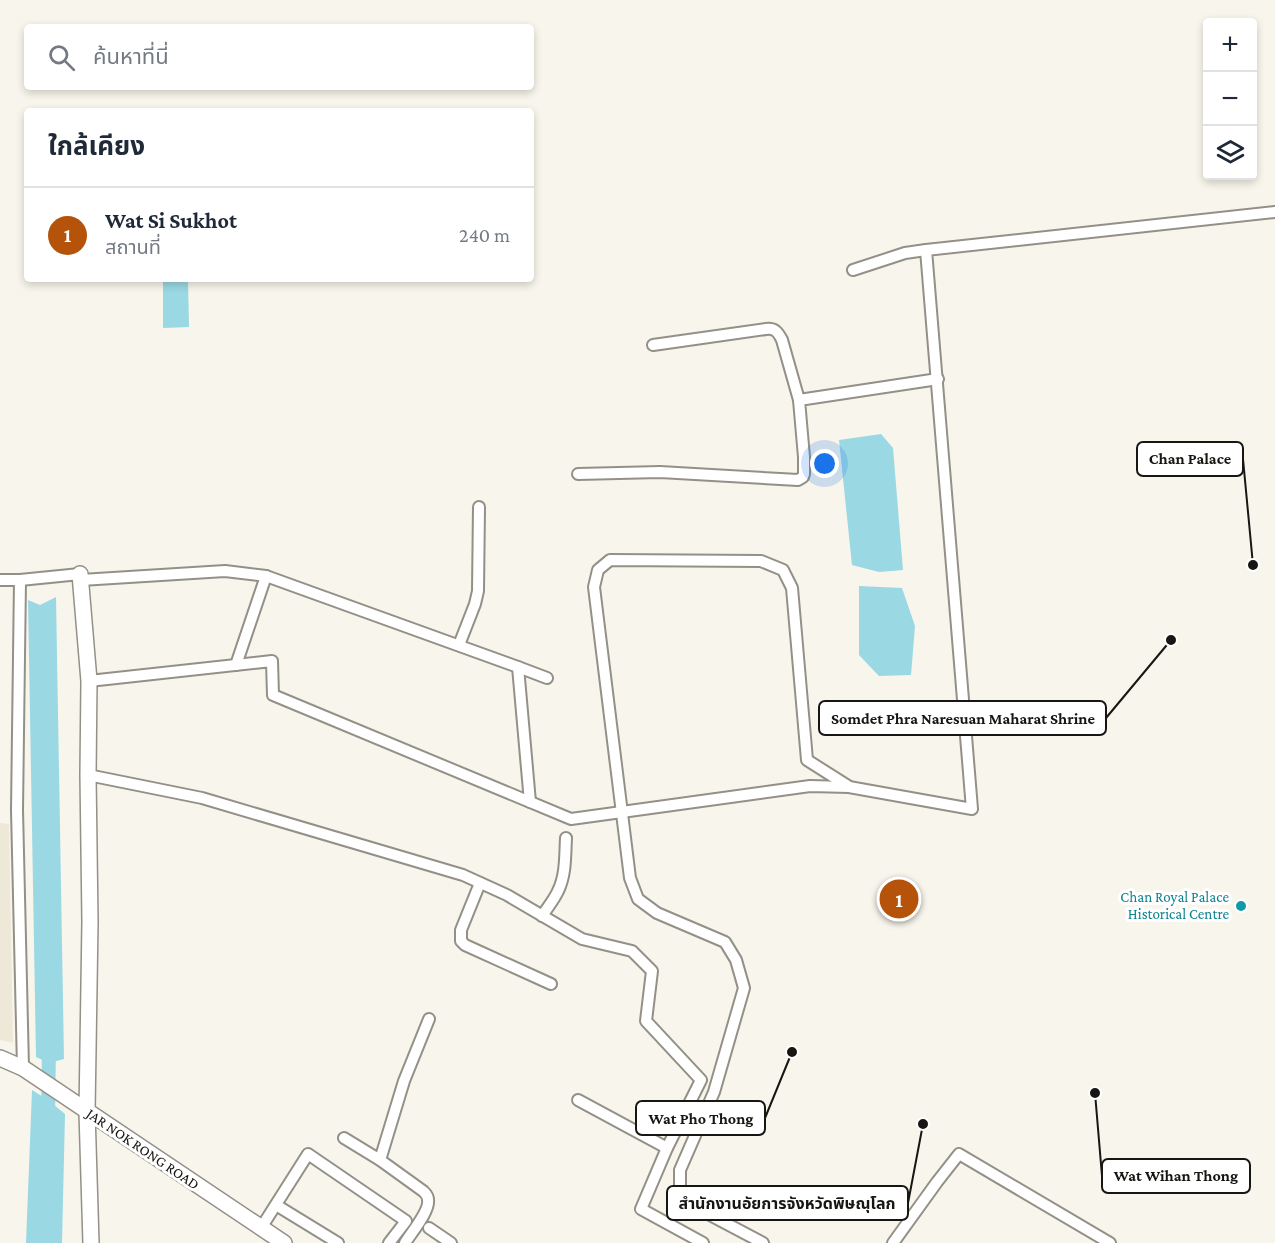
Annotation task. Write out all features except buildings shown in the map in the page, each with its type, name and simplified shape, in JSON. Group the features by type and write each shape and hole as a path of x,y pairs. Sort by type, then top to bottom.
{"street":[{"path":"854,270 905,253 926,250 1275,212"},
{"path":"89,681 272,661 273,695 571,819 810,786 849,787 972,809 926,250"},
{"path":"578,474 660,472 798,480 803,477 804,457 799,400 779,333 766,329 653,345"},
{"path":"799,400 938,379"},
{"path":"459,645 478,591 479,507"},
{"path":"763,1243 695,1207 680,1190 680,1170 714,1092 744,988 736,960 725,942 657,913 638,899 630,878 594,586 598,570 610,560 761,561 783,570 792,588 807,760 849,787"},
{"path":"0,580 225,571 266,576 547,678"},
{"path":"236,665 266,576"},
{"path":"80,577 89,681 90,922 87,1112 91,1243"},
{"path":"20,580 17,810 23,1068"},
{"path":"519,667 530,802"},
{"path":"88,775 202,798 463,875 507,895 582,939 632,951 652,971 646,1021 701,1080 667,1148 641,1209 703,1243"},
{"path":"542,916 562,881 566,838"},
{"path":"480,883 461,930 461,941 465,945 551,984"},
{"path":"380,1160 404,1081 429,1019"},
{"name":"JAR NOK RONG ROAD","path":"0,1058 23,1068 284,1243"},
{"path":"578,1100 667,1148"},
{"path":"344,1137 423,1191 428,1199 425,1212 405,1243"},
{"path":"261,1228 308,1154 406,1221 389,1243"},
{"path":"893,1243 959,1154 1110,1243"},
{"path":"276,1205 338,1243"},
{"path":"429,1228 451,1243"}],"shaded area":[{"path":"0,823 9,824 13,1043 0,1040"}],"water":[{"path":"163,282 188,282 189,327 163,328"},
{"path":"881,434 893,448 903,570 879,572 852,565 839,440"},
{"path":"859,586 902,588 915,626 911,675 879,676 859,655"},
{"path":"56,597 64,1059 49,1063 36,1057 28,600 40,605"},
{"path":"32,1090 65,1114 62,1243 26,1243"}],"waterway":[{"path":"48,1118 49,1044"}],"place":[{"name":"Chan Palace","path":"1253,565"},
{"name":"Somdet Phra Naresuan Maharat Shrine","path":"1171,640"},
{"name":"Wat Si Sukhot","path":"899,899"},
{"name":"Chan Royal Palace Historical Centre","path":"1241,906"},
{"name":"Wat Pho Thong","path":"792,1052"},
{"name":"Wat Wihan Thong","path":"1095,1093"},
{"name":"สำนักงานอัยการจังหวัดพิษณุโลก","path":"923,1124"}]}
